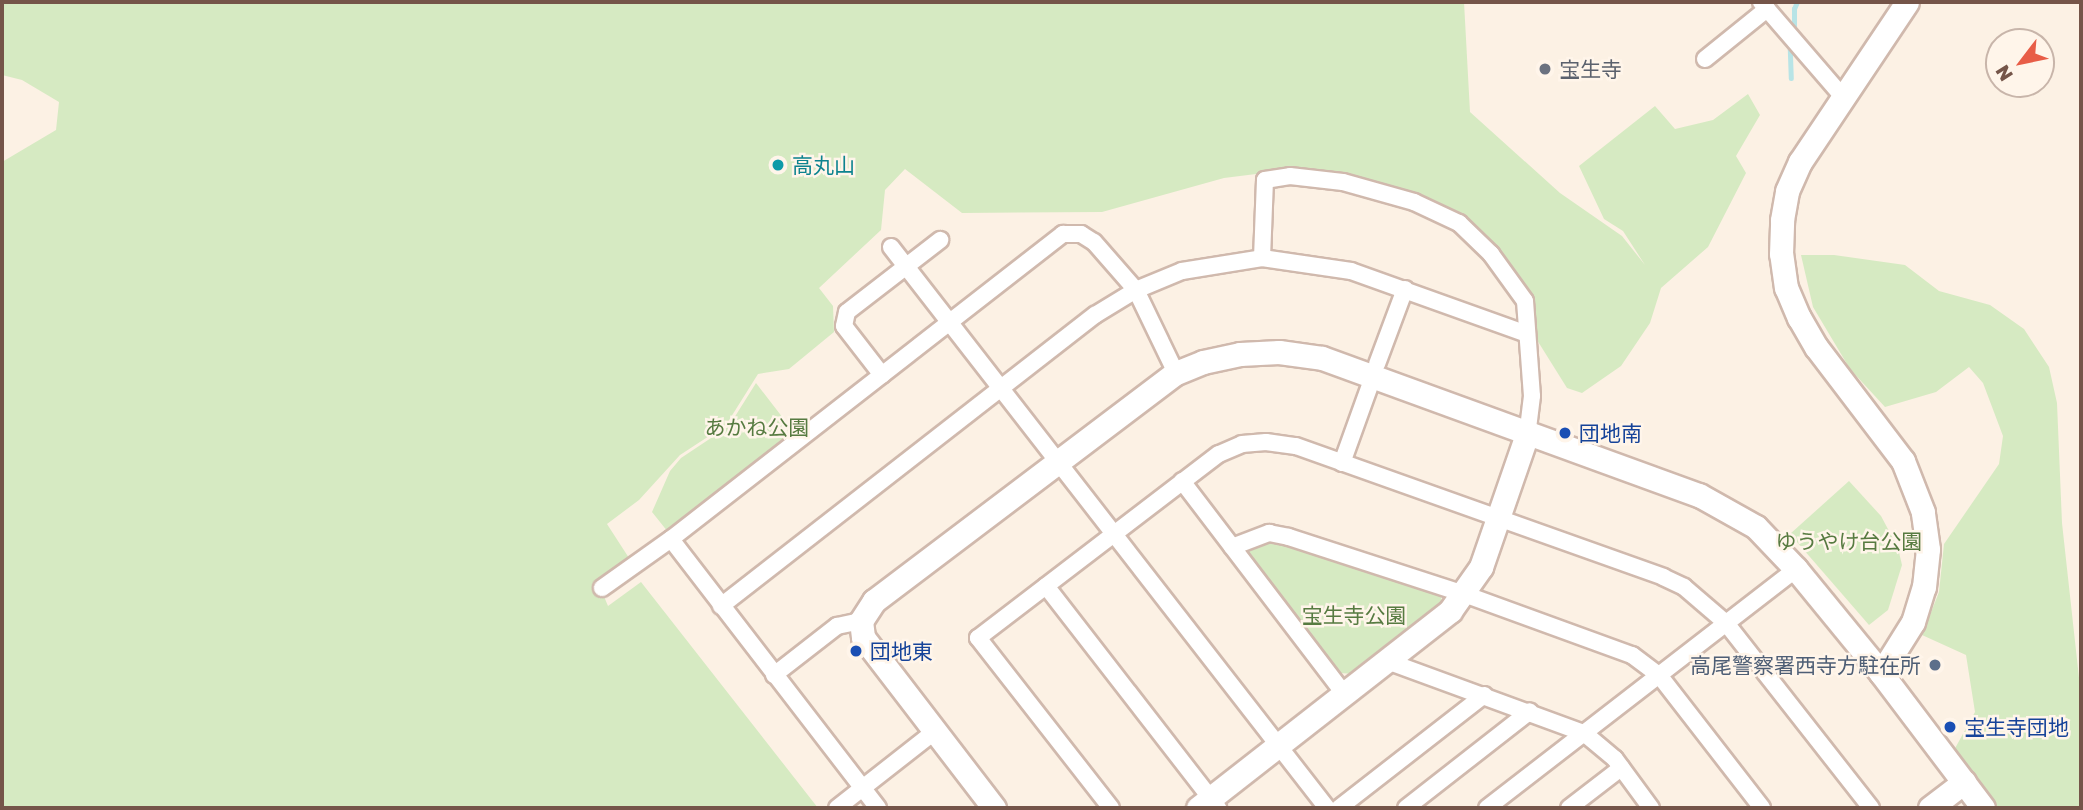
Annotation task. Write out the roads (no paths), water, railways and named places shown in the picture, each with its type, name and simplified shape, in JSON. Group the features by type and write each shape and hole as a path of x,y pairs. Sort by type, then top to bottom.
{"street":[{"path":"1881,673 1913,622 1924,587 1928,549 1923,512 1903,461 1816,347 1799,318 1786,288 1781,254 1787,191 1800,162 1907,2"},
{"path":"1705,59 1764,5 1843,97"},
{"path":"1046,586 1208,805 1278,746 1450,611 1464,594 1481,568 1527,434 1532,396 1525,301 1491,254 1459,223 1382,191 1343,182 1290,176 1265,180 1262,258"},
{"path":"602,588 671,539 1063,234 1081,234 1094,242 1136,290 1176,373"},
{"path":"881,375 844,326 847,312 940,240"},
{"path":"891,247 1327,808"},
{"path":"721,606 1003,389 1085,322 1136,290 1182,271 1262,258 1351,271 1527,334"},
{"path":"1377,364 1405,289"},
{"path":"994,808 863,637 861,621 874,601 1176,373 1203,362 1240,354 1279,352 1322,358 1699,495 1756,527 1796,569 1881,673 1983,808"},
{"path":"1342,463 1369,388"},
{"path":"1111,808 978,638 1219,454 1242,444 1266,442 1296,446 1664,577 1684,587 1726,623 1871,808"},
{"path":"1182,481 1344,694"},
{"path":"1232,547 1269,533 1289,537 1464,594 1632,655 1659,675 1762,808"},
{"path":"671,539 878,808"},
{"path":"1487,808 1796,569"},
{"path":"774,675 838,626 861,621"},
{"path":"1387,661 1584,733 1621,768 1641,805"},
{"path":"1339,808 1484,695"},
{"path":"1406,808 1530,712"},
{"path":"836,808 934,732"},
{"path":"1569,808 1621,768"},
{"path":"1930,808 1965,782"}],"waterway":[{"path":"1794,34 1794,9 1797,2"},
{"path":"1790,41 1791,78"}],"place":[{"name":"宝生寺","path":"1545,69"},
{"name":"高丸山","path":"778,165"},
{"name":"団地南","path":"1565,433"},
{"name":"団地東","path":"856,651"},
{"name":"高尾警察署西寺方駐在所","path":"1935,665"},
{"name":"宝生寺団地","path":"1950,727"}],"park label":[{"name":"あかね公園","path":"757,427"},
{"name":"ゆうやけ台公園","path":"1849,541"},
{"name":"宝生寺公園","path":"1354,615"}]}
